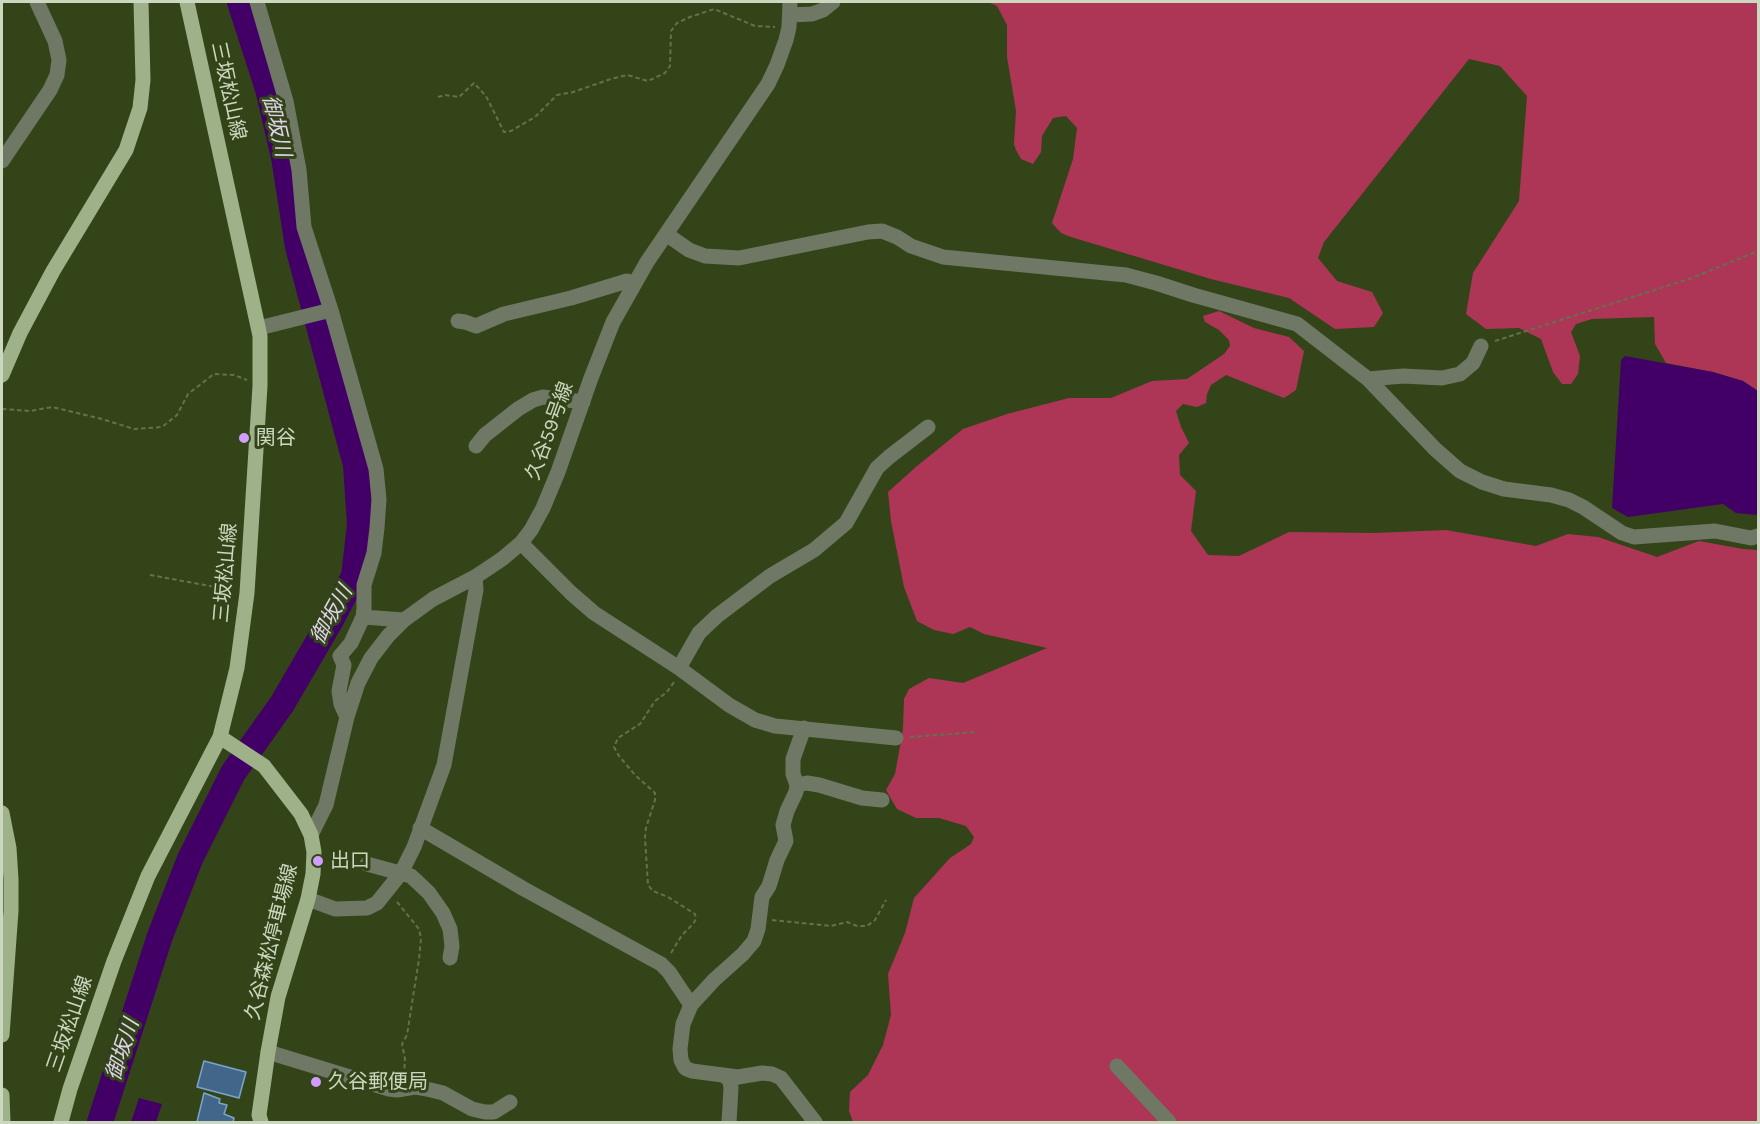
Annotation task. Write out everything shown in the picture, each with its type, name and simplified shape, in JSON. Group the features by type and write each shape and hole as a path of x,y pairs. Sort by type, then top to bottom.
{"main road":[{"name":"三坂松山線","path":"62,1122 70,1089 110,972 148,876 224,739 237,668 247,592 260,386 260,336 187,2"},
{"path":"2,375 20,333 53,270 126,150 140,108 143,80 141,4"},
{"name":"久谷森松停車場線","path":"224,739 264,766 301,814 311,835 314,852 314,874 308,899 278,997 259,1115 261,1122"},
{"path":"2,813 9,848 11,911 2,1035"},
{"path":"2,1095 3,1122"}],"street":[{"path":"2,161 50,90 57,75 58,60 55,41 37,2"},
{"path":"257,2 286,101 299,170 304,227 376,469 379,499 377,528 374,553 364,585 363,617 351,643 340,656 344,665 339,691 346,717"},
{"path":"790,14 812,14 823,10 832,2"},
{"name":"久谷59号線","path":"311,835 326,805 346,717 358,682 371,658 404,620 433,599 475,577 502,559 521,543 531,530 558,472 613,322 634,283 768,84 782,53 790,14"},
{"path":"666,234 689,250 705,256 739,258 882,231 911,246 943,257 1126,275 1296,324 1368,380 1435,449 1460,471 1482,482 1504,489 1551,495 1569,500 1622,533 1634,537 1715,531 1751,538 1758,536"},
{"path":"458,321 465,321 476,326 504,314 571,298 627,281 634,283"},
{"path":"259,328 329,310"},
{"path":"1368,380 1403,376 1442,378 1460,374 1473,363 1481,346"},
{"path":"476,446 485,435 533,400 543,397 583,402"},
{"path":"679,668 699,633 717,616 770,576 813,550 846,523 878,468 928,428"},
{"path":"521,543 594,613 679,668 729,705 755,720 775,726 896,738"},
{"path":"308,899 335,909 367,908 377,903 401,873 414,847 444,765 476,590 475,577"},
{"path":"363,617 404,620"},
{"path":"804,728 793,759 797,785 783,825 786,841 769,886 762,897 758,929 754,940 743,954 691,1005 683,1024 680,1049 681,1060 685,1068 692,1071 738,1077 762,1073 781,1078 815,1122"},
{"path":"797,785 807,783 819,785 862,798 882,800"},
{"path":"420,828 524,889 661,964 691,1005"},
{"path":"367,864 401,873 418,881 429,893 443,914 450,930 452,946 450,958"},
{"path":"268,1052 388,1089 415,1087 432,1090 472,1109 485,1112 494,1112 510,1102"},
{"path":"1117,1066 1169,1122"},
{"path":"725,1076 731,1088 729,1122"}],"path":[{"path":"438,97 445,95 459,97 474,83 486,96 504,132 511,131 535,117 557,95 627,75 648,81 665,73 670,66 670,37 674,27 682,20 710,9 766,28 790,14"},
{"path":"1481,346 1692,278 1758,251"},
{"path":"2,409 30,411 52,407 134,429 162,427 177,415 188,394 214,374 234,375 260,386"},
{"path":"150,575 247,592"},
{"path":"661,964 693,924 696,919 695,914 668,897 653,891 648,885 645,838 655,793 618,756 614,747 618,738 640,724 655,701 667,692 679,668"},
{"path":"896,738 978,732"},
{"path":"387,892 410,916 421,939 407,1035 402,1044 405,1059 404,1089"},
{"path":"759,920 831,926 847,922 856,926 867,926 875,920 886,900"}],"shaded area":[{"path":"988,2 1758,2 1758,391 1743,381 1713,372 1666,363 1655,344 1654,317 1592,319 1576,324 1571,332 1580,356 1578,374 1571,384 1562,384 1553,372 1541,339 1519,328 1486,329 1466,314 1473,273 1519,201 1527,96 1500,66 1469,59 1324,242 1318,258 1337,281 1372,292 1383,313 1374,327 1335,329 1289,298 1211,279 1061,233 1052,223 1073,159 1077,128 1066,116 1053,118 1042,136 1041,152 1033,164 1021,159 1014,144 1016,111 1007,57 1007,25 997,6"},
{"path":"1219,311 1254,328 1289,337 1304,351 1296,390 1284,398 1226,375 1211,385 1206,403 1197,407 1183,404 1176,411 1189,443 1179,455 1180,475 1196,491 1191,531 1208,555 1239,556 1289,532 1375,533 1446,530 1536,546 1568,534 1598,537 1657,557 1699,541 1758,550 1758,1122 853,1122 849,1111 850,1092 868,1075 883,1045 891,1015 888,974 905,933 914,898 950,858 971,844 974,837 966,826 939,818 916,818 897,809 886,790 895,774 903,729 904,699 909,689 929,678 963,683 1047,648 984,634 970,627 953,634 934,630 917,621 904,587 891,521 888,492 963,429 1007,414 1069,398 1111,398 1152,381 1187,379 1224,354 1230,346 1229,340 1219,330 1205,322 1203,316"},
{"path":"1625,356 1713,372 1743,381 1758,391 1758,515 1736,513 1723,504 1628,517 1612,508 1621,360"},
{"path":"139,1098 162,1104 156,1122 131,1122"}],"building":[{"path":"204,1061 246,1072 239,1098 197,1087"},
{"path":"204,1093 220,1099 219,1103 227,1105 224,1114 234,1118 233,1122 197,1122"}],"waterway":[{"name":"御坂川","path":"100,1122 160,936 190,859 233,773 282,704 354,576 360,525 356,465 298,247 284,157 268,89 240,2"}],"place":[{"name":"関谷","path":"244,438"},
{"name":"出口","path":"318,861"},
{"name":"久谷郵便局","path":"316,1082"}]}
